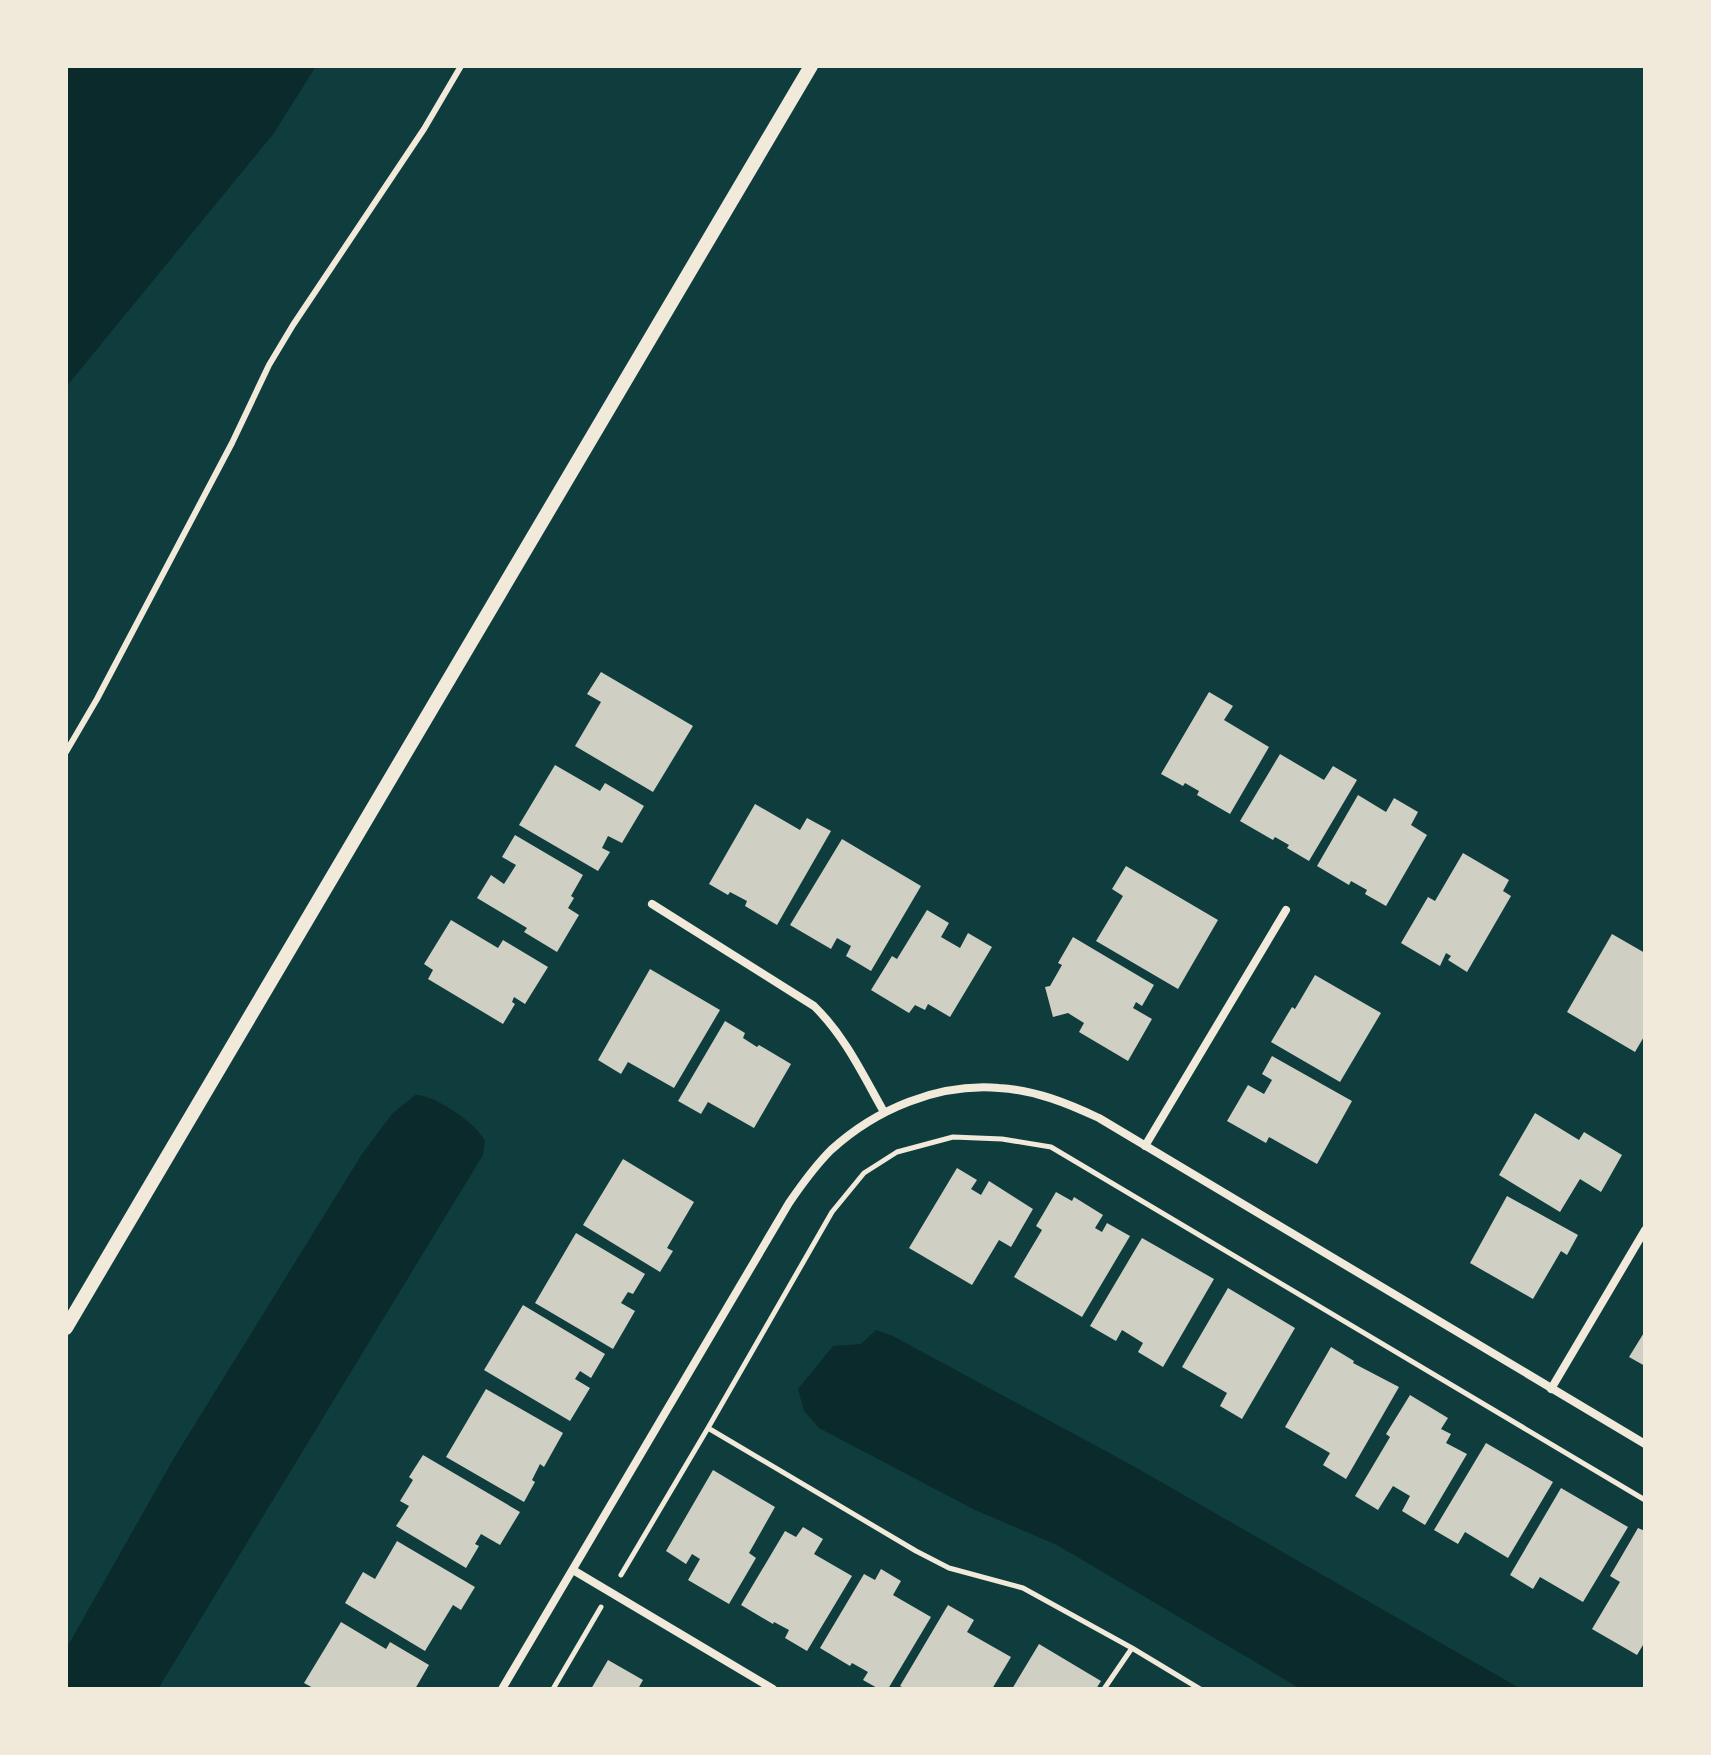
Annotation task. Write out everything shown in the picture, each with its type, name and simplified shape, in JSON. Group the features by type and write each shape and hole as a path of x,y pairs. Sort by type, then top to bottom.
{"street":[{"path":"66,1328 811,66"},
{"path":"652,904 814,1006 843,1039 884,1112"},
{"path":"1145,1146 1286,910"},
{"path":"502,1689 789,1203 816,1166 832,1150 884,1112 940,1092 961,1088 1000,1088 1033,1093 1099,1118 1645,1444"},
{"path":"1551,1389 1645,1230"},
{"path":"573,1570 773,1689"}],"lane":[{"path":"66,752 232,443 269,365 424,129 461,66"}],"path":[{"path":"553,1689 832,1212 864,1173 897,1152 953,1137 1002,1139 1051,1147 1645,1500"},
{"path":"708,1428 927,1557 949,1568 1023,1588 1200,1689"},
{"path":"1104,1689 1132,1648"}],"water":[{"path":"66,66 316,66 274,133 66,387"},
{"path":"415,1095 433,1099 473,1126 485,1141 483,1155 158,1689 66,1689 66,1649 174,1458 362,1154 392,1114"},
{"path":"876,1330 893,1336 1135,1467 1521,1689 1301,1689 1057,1545 975,1510 819,1428 804,1411 798,1389 833,1346 861,1344"}],"building":[{"path":"601,672 693,726 653,792 575,746 601,702 587,694"},
{"path":"1209,692 1233,706 1224,720 1269,747 1230,814 1197,795 1199,791 1161,774"},
{"path":"1280,754 1324,780 1333,766 1357,780 1309,861 1287,848 1289,845 1275,837 1273,840 1240,821"},
{"path":"555,765 600,791 605,783 644,806 622,843 608,836 602,848 610,852 598,871 519,825"},
{"path":"1358,795 1386,812 1394,798 1418,812 1411,825 1427,835 1386,906 1365,894 1367,890 1351,881 1349,885 1317,866"},
{"path":"755,804 800,830 807,818 831,831 777,925 745,906 747,901 709,884"},
{"path":"515,835 583,875 568,908 579,915 557,952 524,932 527,928 477,898 491,875 504,884 516,865 502,857"},
{"path":"842,839 921,886 871,971 846,956 851,946 837,938 831,949 790,925"},
{"path":"1463,853 1509,880 1503,891 1511,896 1467,972 1448,960 1451,956 1446,953 1440,966 1401,943 1428,897 1435,901"},
{"path":"1126,866 1218,920 1178,989 1096,941 1123,896 1112,889"},
{"path":"927,910 949,923 941,937 960,948 968,933 992,947 950,1017 928,1004 925,1010 915,1005 909,1013 871,990 892,956 897,959"},
{"path":"451,920 498,948 503,940 548,967 525,1004 514,997 512,1002 515,1004 503,1024 428,979 433,970 424,964"},
{"path":"1612,934 1645,953 1645,1035 1635,1052 1567,1012"},
{"path":"1073,937 1154,985 1142,1006 1136,1002 1133,1008 1152,1019 1128,1061 1079,1032 1084,1023 1068,1013 1053,1017 1045,987 1050,986 1062,965 1058,963"},
{"path":"650,969 720,1010 674,1088 628,1062 621,1074 598,1060"},
{"path":"1315,975 1381,1013 1340,1082 1271,1042"},
{"path":"725,1021 745,1033 743,1038 791,1064 754,1128 708,1102 701,1114 678,1101"},
{"path":"1272,1056 1352,1101 1317,1164 1269,1137 1266,1143 1227,1121 1248,1085 1264,1094 1272,1080 1262,1074"},
{"path":"1535,1113 1579,1140 1584,1132 1622,1155 1601,1192 1580,1179 1560,1212 1499,1175"},
{"path":"623,1159 694,1202 667,1248 673,1251 660,1272 583,1225"},
{"path":"957,1168 977,1180 971,1189 981,1195 989,1181 1033,1209 1011,1247 999,1240 972,1285 909,1248"},
{"path":"1056,1192 1072,1201 1074,1197 1103,1215 1095,1228 1102,1232 1107,1223 1130,1236 1082,1317 1014,1277 1042,1230 1036,1226"},
{"path":"1507,1196 1578,1235 1567,1255 1561,1251 1533,1299 1470,1263"},
{"path":"576,1233 645,1274 633,1294 628,1292 621,1303 635,1311 613,1349 535,1303"},
{"path":"1142,1238 1214,1279 1163,1367 1138,1352 1143,1343 1122,1330 1116,1341 1090,1326"},
{"path":"1228,1288 1295,1328 1242,1419 1220,1406 1227,1393 1182,1367"},
{"path":"523,1305 605,1354 591,1378 580,1371 575,1379 590,1388 570,1421 484,1370"},
{"path":"1645,1331 1645,1366 1629,1357"},
{"path":"1331,1347 1353,1363 1399,1387 1346,1479 1323,1465 1330,1453 1285,1427"},
{"path":"486,1389 563,1433 544,1467 540,1464 524,1502 446,1457"},
{"path":"1410,1395 1448,1418 1441,1429 1451,1434 1446,1443 1467,1454 1425,1525 1402,1511 1410,1496 1393,1486 1378,1510 1355,1496 1390,1437 1386,1434"},
{"path":"1486,1443 1553,1482 1508,1558 1465,1532 1458,1544 1434,1530"},
{"path":"423,1455 520,1512 500,1545 481,1534 475,1544 479,1546 466,1568 396,1526 409,1506 400,1501 413,1480 409,1477"},
{"path":"713,1470 775,1507 749,1553 756,1558 729,1604 688,1580 700,1559 692,1554 686,1564 666,1551"},
{"path":"1561,1488 1628,1527 1583,1602 1540,1577 1533,1589 1510,1575"},
{"path":"803,1527 823,1539 814,1554 852,1576 807,1651 785,1638 789,1630 741,1605 785,1531 796,1537"},
{"path":"1638,1528 1645,1531 1645,1647 1643,1645 1637,1655 1592,1629 1620,1582 1610,1576"},
{"path":"397,1541 475,1587 461,1610 453,1605 425,1651 345,1603 363,1572 375,1579"},
{"path":"881,1569 901,1581 893,1595 931,1617 888,1689 879,1689 863,1680 868,1672 852,1663 850,1666 820,1648 864,1574 875,1580"},
{"path":"948,1605 974,1620 967,1632 1011,1657 992,1689 906,1689 900,1686"},
{"path":"341,1622 386,1649 390,1642 429,1665 415,1689 315,1689 304,1683"},
{"path":"1039,1644 1101,1681 1096,1689 1012,1689"},
{"path":"608,1660 643,1680 638,1689 591,1689"}]}
